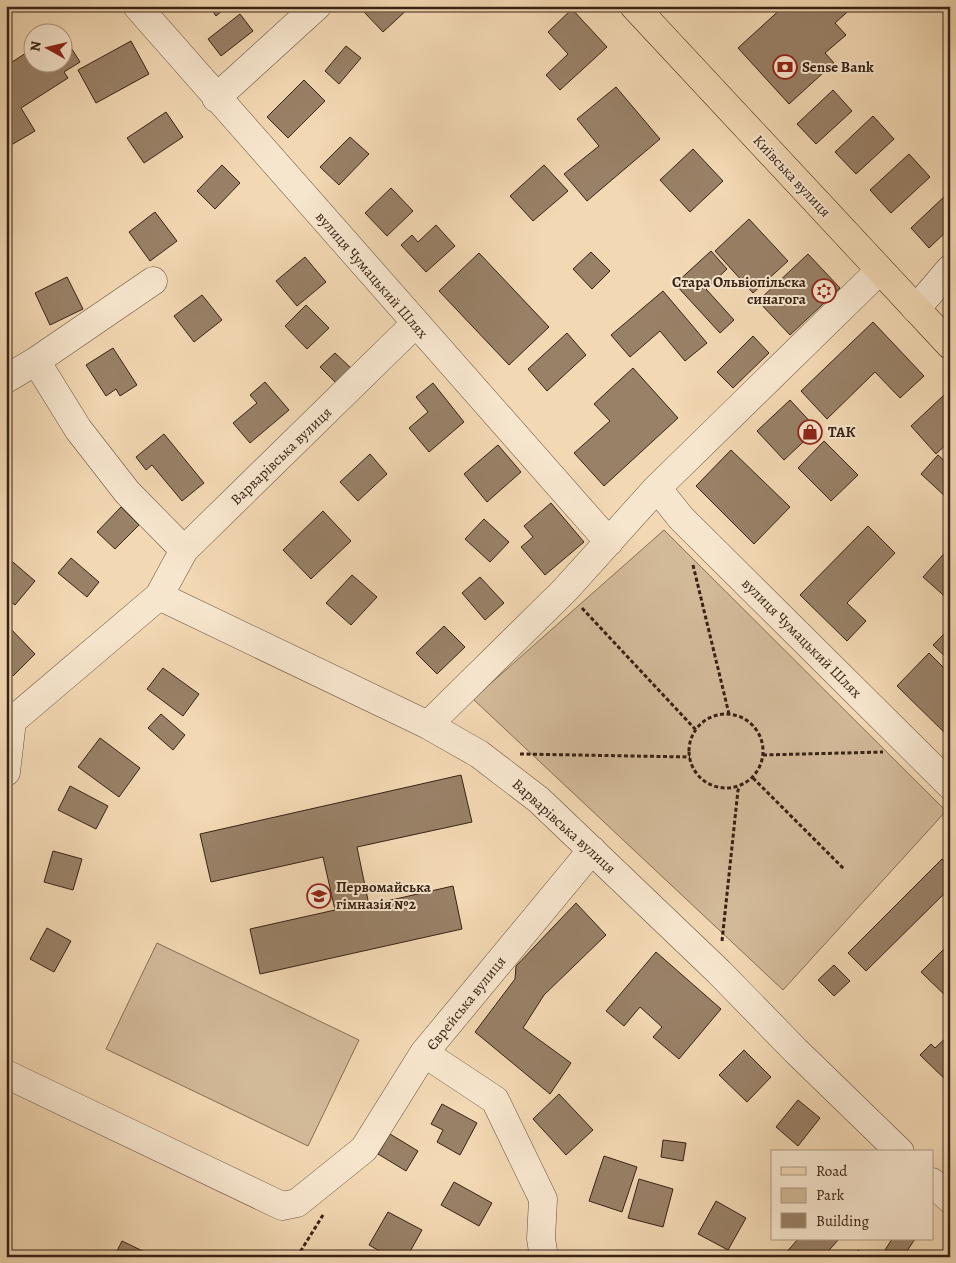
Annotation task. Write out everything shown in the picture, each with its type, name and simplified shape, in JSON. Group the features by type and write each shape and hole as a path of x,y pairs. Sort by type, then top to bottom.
{"main road":[{"name":"Київська вулиця","path":"637,7 879,271 950,345"}],"street":[{"name":"вулиця Чумацький Шлях","path":"137,6 608,542"},
{"path":"216,98 317,6"},
{"path":"916,308 950,269"},
{"path":"428,725 565,590 657,488 879,271"},
{"path":"6,379 36,361 153,281"},
{"name":"Варварівська вулиця","path":"9,723 159,596 184,550 415,324"},
{"path":"36,361 78,429 128,492 184,550"},
{"name":"вулиця Чумацький Шлях","path":"657,488 681,518 950,785"},
{"name":"Варварівська вулиця","path":"159,596 428,725 479,754 539,800 592,850 719,972 796,1051 898,1150"},
{"path":"6,772 9,723"},
{"name":"Єврейська вулиця","path":"544,1257 541,1239 543,1199 496,1100 424,1053 592,850"},
{"path":"6,1074 282,1206 298,1203 364,1148 424,1053"},
{"path":"934,1184 950,1199"}],"path":[{"path":"690,555 729,714"},
{"path":"565,590 696,730"},
{"path":"719,972 738,790 758,772 763,754 758,730 748,721 729,714 716,715 705,720 692,738 690,757 695,770 703,780 715,787 742,786"},
{"path":"763,754 916,751"},
{"path":"518,754 690,757"},
{"path":"753,778 844,869"}],"green space":[{"path":"664,530 946,811 783,990 473,699"},
{"path":"157,943 359,1040 308,1146 106,1049"}],"building":[{"path":"209,6 228,6 216,16"},
{"path":"370,6 410,7 383,32 364,12"},
{"path":"784,6 854,6 835,23 846,35 825,53 834,63 789,104 738,48"},
{"path":"572,9 607,47 560,90 546,75 568,54 548,32"},
{"path":"240,14 253,31 221,56 208,39"},
{"path":"131,41 149,74 96,103 78,70"},
{"path":"346,46 361,58 339,84 325,71"},
{"path":"72,49 80,62 72,67"},
{"path":"22,56 22,72 64,72 68,78 21,108 35,131 6,148 6,66"},
{"path":"304,80 325,101 288,138 267,117"},
{"path":"616,87 660,139 587,201 564,174 599,146 577,119"},
{"path":"833,90 852,111 816,144 797,124"},
{"path":"166,112 183,137 144,163 127,138"},
{"path":"873,116 894,139 856,174 835,152"},
{"path":"350,137 369,154 339,185 320,167"},
{"path":"693,149 723,181 690,212 660,180"},
{"path":"909,154 930,177 891,213 870,190"},
{"path":"222,165 240,183 215,209 197,191"},
{"path":"544,165 568,191 533,221 510,196"},
{"path":"391,188 413,211 387,236 365,213"},
{"path":"946,195 950,199 950,228 929,248 911,228"},
{"path":"155,212 177,241 150,261 129,232"},
{"path":"749,219 788,261 753,293 715,251"},
{"path":"436,225 455,246 426,272 401,245 412,235 418,242"},
{"path":"711,251 727,269 706,289 734,320 720,333 675,284"},
{"path":"591,252 610,271 592,289 573,269"},
{"path":"479,253 549,327 509,365 439,291"},
{"path":"808,254 840,288 790,335 758,301"},
{"path":"305,257 326,282 297,306 276,281"},
{"path":"67,277 83,309 50,325 35,293"},
{"path":"663,291 707,343 685,361 660,331 630,357 611,335"},
{"path":"202,295 222,320 194,342 174,316"},
{"path":"306,305 329,328 307,349 285,326"},
{"path":"873,322 924,376 900,398 875,372 827,419 801,391"},
{"path":"567,333 586,355 547,391 528,369"},
{"path":"753,336 769,353 733,388 717,372"},
{"path":"113,348 137,385 120,396 116,389 106,396 86,365"},
{"path":"335,353 352,369 337,384 320,367"},
{"path":"633,368 678,418 604,486 574,453 610,421 594,404"},
{"path":"265,382 289,410 250,443 233,423 257,403 250,395"},
{"path":"433,383 464,422 429,452 409,428 428,412 416,397"},
{"path":"944,395 950,402 950,441 936,454 911,426"},
{"path":"790,400 817,429 784,460 757,431"},
{"path":"164,434 204,483 182,501 152,465 146,470 136,457"},
{"path":"824,441 858,475 831,501 798,468"},
{"path":"498,445 521,472 487,502 464,474"},
{"path":"731,450 790,507 754,544 696,486"},
{"path":"370,454 387,474 358,501 340,482"},
{"path":"938,455 950,466 950,495 947,498 921,474"},
{"path":"551,503 584,542 545,575 521,547 533,537 524,526"},
{"path":"121,507 139,525 115,549 97,532"},
{"path":"323,511 351,541 311,579 283,550"},
{"path":"484,519 509,542 490,562 465,539"},
{"path":"868,526 895,553 847,603 866,621 847,641 800,595"},
{"path":"950,547 950,601 923,577"},
{"path":"7,557 35,581 15,605 6,598"},
{"path":"71,558 99,582 87,597 58,573"},
{"path":"352,575 377,597 351,625 326,603"},
{"path":"480,577 504,603 485,620 462,593"},
{"path":"6,624 35,654 13,676 6,670"},
{"path":"444,626 465,647 437,674 416,653"},
{"path":"950,628 950,661 933,645"},
{"path":"929,653 950,674 950,738 897,686"},
{"path":"163,668 199,694 183,716 147,689"},
{"path":"161,714 185,735 173,750 148,728"},
{"path":"100,738 140,768 119,797 78,767"},
{"path":"461,775 472,822 357,847 369,905 453,886 462,929 260,974 250,929 335,910 323,857 211,882 200,834"},
{"path":"70,786 108,806 96,829 58,810"},
{"path":"53,851 82,859 73,890 44,882"},
{"path":"942,859 950,866 950,888 866,971 848,953"},
{"path":"576,903 606,935 544,995 523,1028 571,1063 550,1094 475,1032 515,979 516,966"},
{"path":"47,928 71,941 54,972 30,959"},
{"path":"949,944 950,946 950,1000 921,972"},
{"path":"656,952 721,1009 679,1059 653,1037 662,1027 640,1007 624,1026 606,1011"},
{"path":"834,965 850,981 834,996 818,980"},
{"path":"950,1034 950,1084 920,1055 931,1044 935,1048"},
{"path":"744,1050 771,1077 747,1102 719,1075"},
{"path":"559,1094 593,1130 566,1155 533,1119"},
{"path":"798,1100 820,1118 798,1146 776,1127"},
{"path":"442,1104 477,1123 460,1155 437,1142 443,1130 431,1124"},
{"path":"390,1134 418,1151 406,1171 378,1154"},
{"path":"663,1140 686,1143 683,1161 661,1157"},
{"path":"604,1156 637,1167 622,1212 589,1201"},
{"path":"639,1179 673,1189 663,1227 628,1218"},
{"path":"454,1182 492,1203 479,1226 441,1205"},
{"path":"716,1201 746,1218 728,1250 698,1234"},
{"path":"388,1212 422,1230 407,1257 390,1257 369,1245"},
{"path":"797,1240 838,1240 823,1257 788,1257 785,1254"},
{"path":"891,1240 914,1240 903,1257 895,1257 885,1250"},
{"path":"122,1241 149,1254 148,1257 114,1257"},
{"path":"858,1250 868,1257 853,1257"}],"place":[{"name":"Sense Bank","path":"785,67"},
{"name":"Стара Ольвіопільска синагога","path":"824,291"},
{"name":"ТАК","path":"810,432"},
{"name":"Первомайська гімназія №2","path":"319,896"}]}
